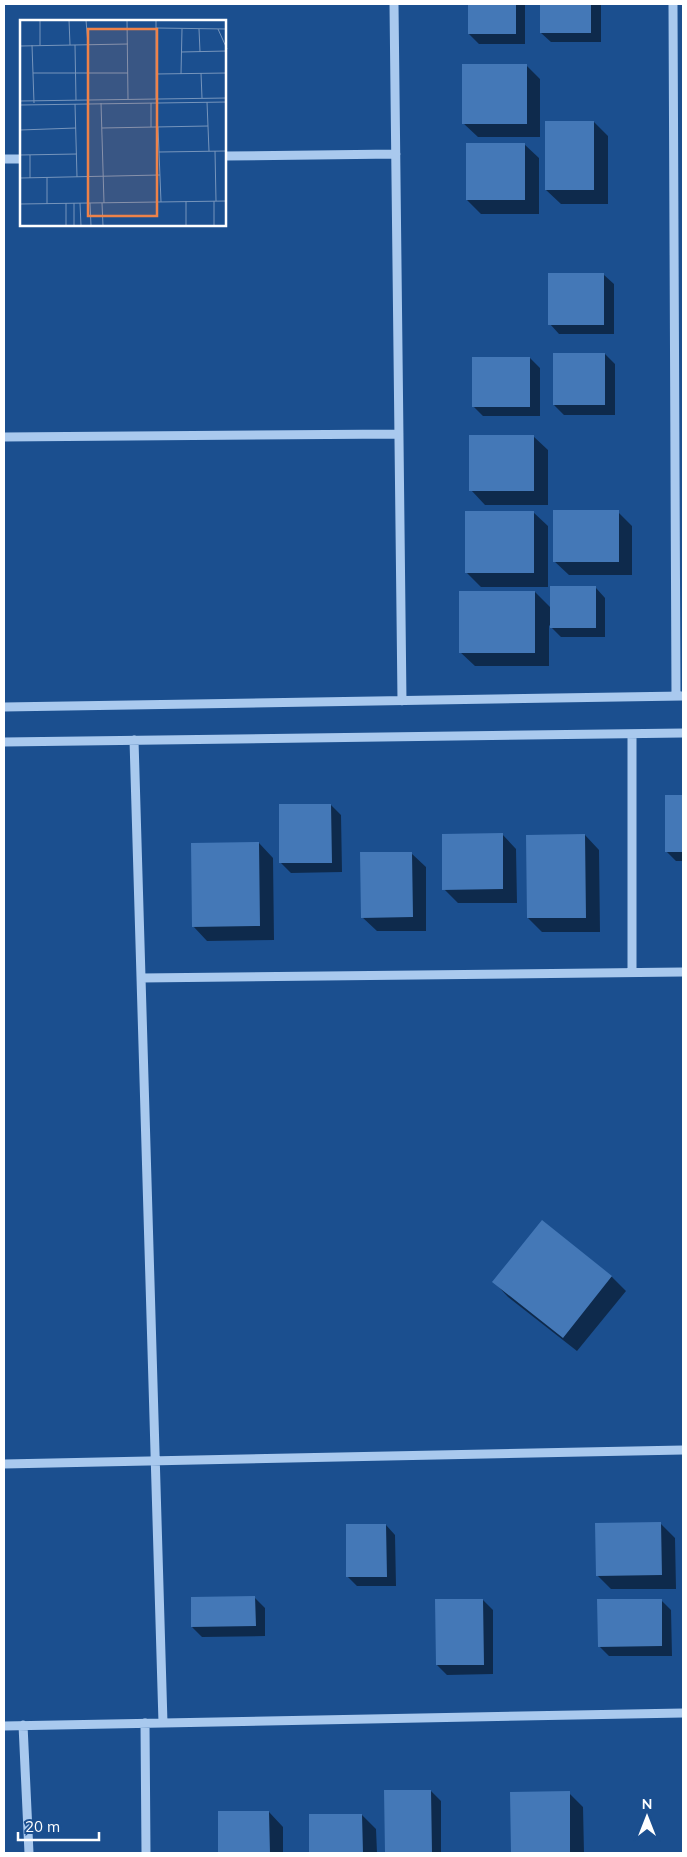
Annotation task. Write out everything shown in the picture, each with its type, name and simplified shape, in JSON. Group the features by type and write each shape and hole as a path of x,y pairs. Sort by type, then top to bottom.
{"street":[{"path":"394,4 402,700"},
{"path":"4,707 680,696 679,446 673,4"},
{"path":"226,156 396,154"},
{"path":"4,159 20,159"},
{"path":"4,437 399,434"},
{"path":"4,742 683,733"},
{"path":"632,734 632,972"},
{"path":"134,740 163,1723"},
{"path":"141,978 683,972"},
{"path":"4,1464 683,1450"},
{"path":"4,1726 683,1714"},
{"path":"145,1723 146,1853"},
{"path":"22,1725 29,1853"}],"building":[{"path":"468,4 516,4 516,34 468,34"},
{"path":"540,4 591,4 591,33 540,33"},
{"path":"462,64 527,64 527,124 462,124"},
{"path":"545,121 594,121 594,190 545,190"},
{"path":"466,143 525,143 525,200 466,200"},
{"path":"548,273 604,273 604,325 548,325"},
{"path":"553,353 605,353 605,405 553,405"},
{"path":"472,357 530,357 530,407 472,407"},
{"path":"469,435 534,435 534,491 469,491"},
{"path":"553,510 619,510 619,562 553,562"},
{"path":"465,511 534,511 534,573 465,573"},
{"path":"550,586 596,586 596,628 550,628"},
{"path":"459,591 535,591 535,653 459,653"},
{"path":"665,795 683,795 683,852 665,852"},
{"path":"279,804 331,804 332,863 279,863"},
{"path":"503,833 503,889 442,890 442,834"},
{"path":"585,834 586,918 527,918 526,835"},
{"path":"259,842 260,926 192,927 191,843"},
{"path":"360,852 412,852 413,917 361,918"},
{"path":"542,1220 612,1276 563,1338 492,1282"},
{"path":"661,1522 662,1575 596,1576 595,1523"},
{"path":"346,1524 386,1524 387,1577 346,1577"},
{"path":"255,1596 256,1626 191,1627 191,1597"},
{"path":"435,1599 483,1599 484,1665 436,1665"},
{"path":"597,1599 662,1599 662,1646 598,1647"},
{"path":"384,1790 431,1790 432,1853 385,1853"},
{"path":"570,1791 570,1853 511,1853 510,1792"},
{"path":"218,1811 269,1811 270,1853 218,1853"},
{"path":"309,1814 362,1814 363,1853 309,1853"}]}
